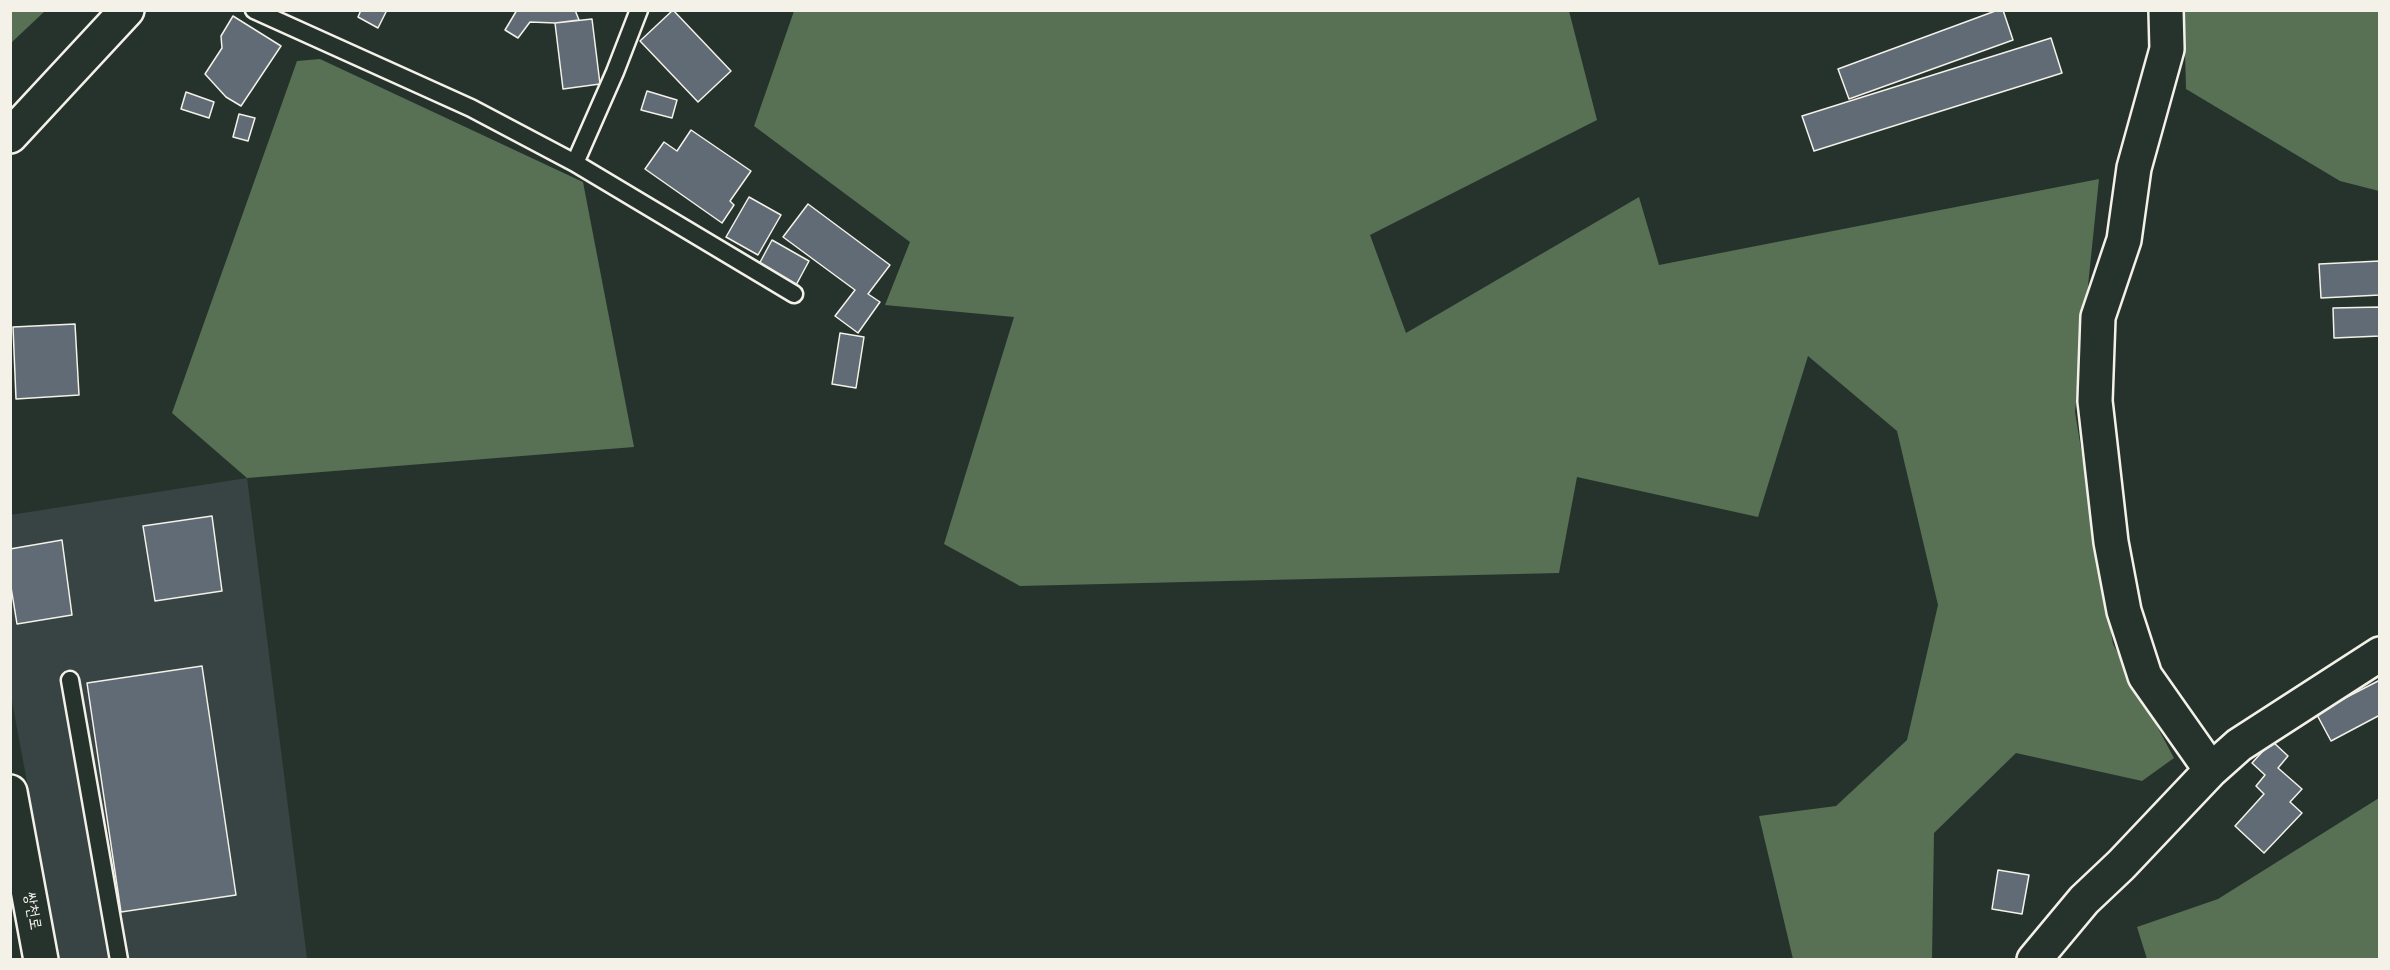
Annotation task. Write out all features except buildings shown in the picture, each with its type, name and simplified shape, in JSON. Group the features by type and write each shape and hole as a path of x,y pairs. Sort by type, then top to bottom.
{"street":[{"path":"10,136 127,10"},
{"path":"2166,10 2167,50 2134,168 2124,240 2098,317 2095,401 2111,542 2124,611 2145,676 2211,770"},
{"path":"2034,960 2084,900 2121,866 2211,770 2239,745 2379,654"},
{"name":"쌍천로","path":"10,792 41,960"}],"lane":[{"path":"254,10 471,108 575,163 794,294"},
{"path":"575,163 639,10"},
{"path":"70,680 119,960"}],"shaded area":[{"path":"247,478 307,959 60,959 11,696 10,515"}],"green space":[{"path":"11,10 45,10 45,11 11,43"},
{"path":"794,11 1569,11 1597,120 1370,235 1406,333 1639,197 1659,265 2099,179 2075,412 2113,644 2174,758 2142,781 2016,753 1934,833 1932,959 1793,959 1759,816 1836,806 1907,740 1938,605 1897,431 1808,356 1758,517 1577,477 1559,573 1020,586 944,544 1014,317 885,305 910,242 754,126"},
{"path":"2184,11 2379,11 2379,191 2340,181 2186,89"},
{"path":"320,59 583,182 634,447 247,478 172,413 297,61"},
{"path":"2379,798 2379,959 2147,959 2137,927 2218,899"}]}
